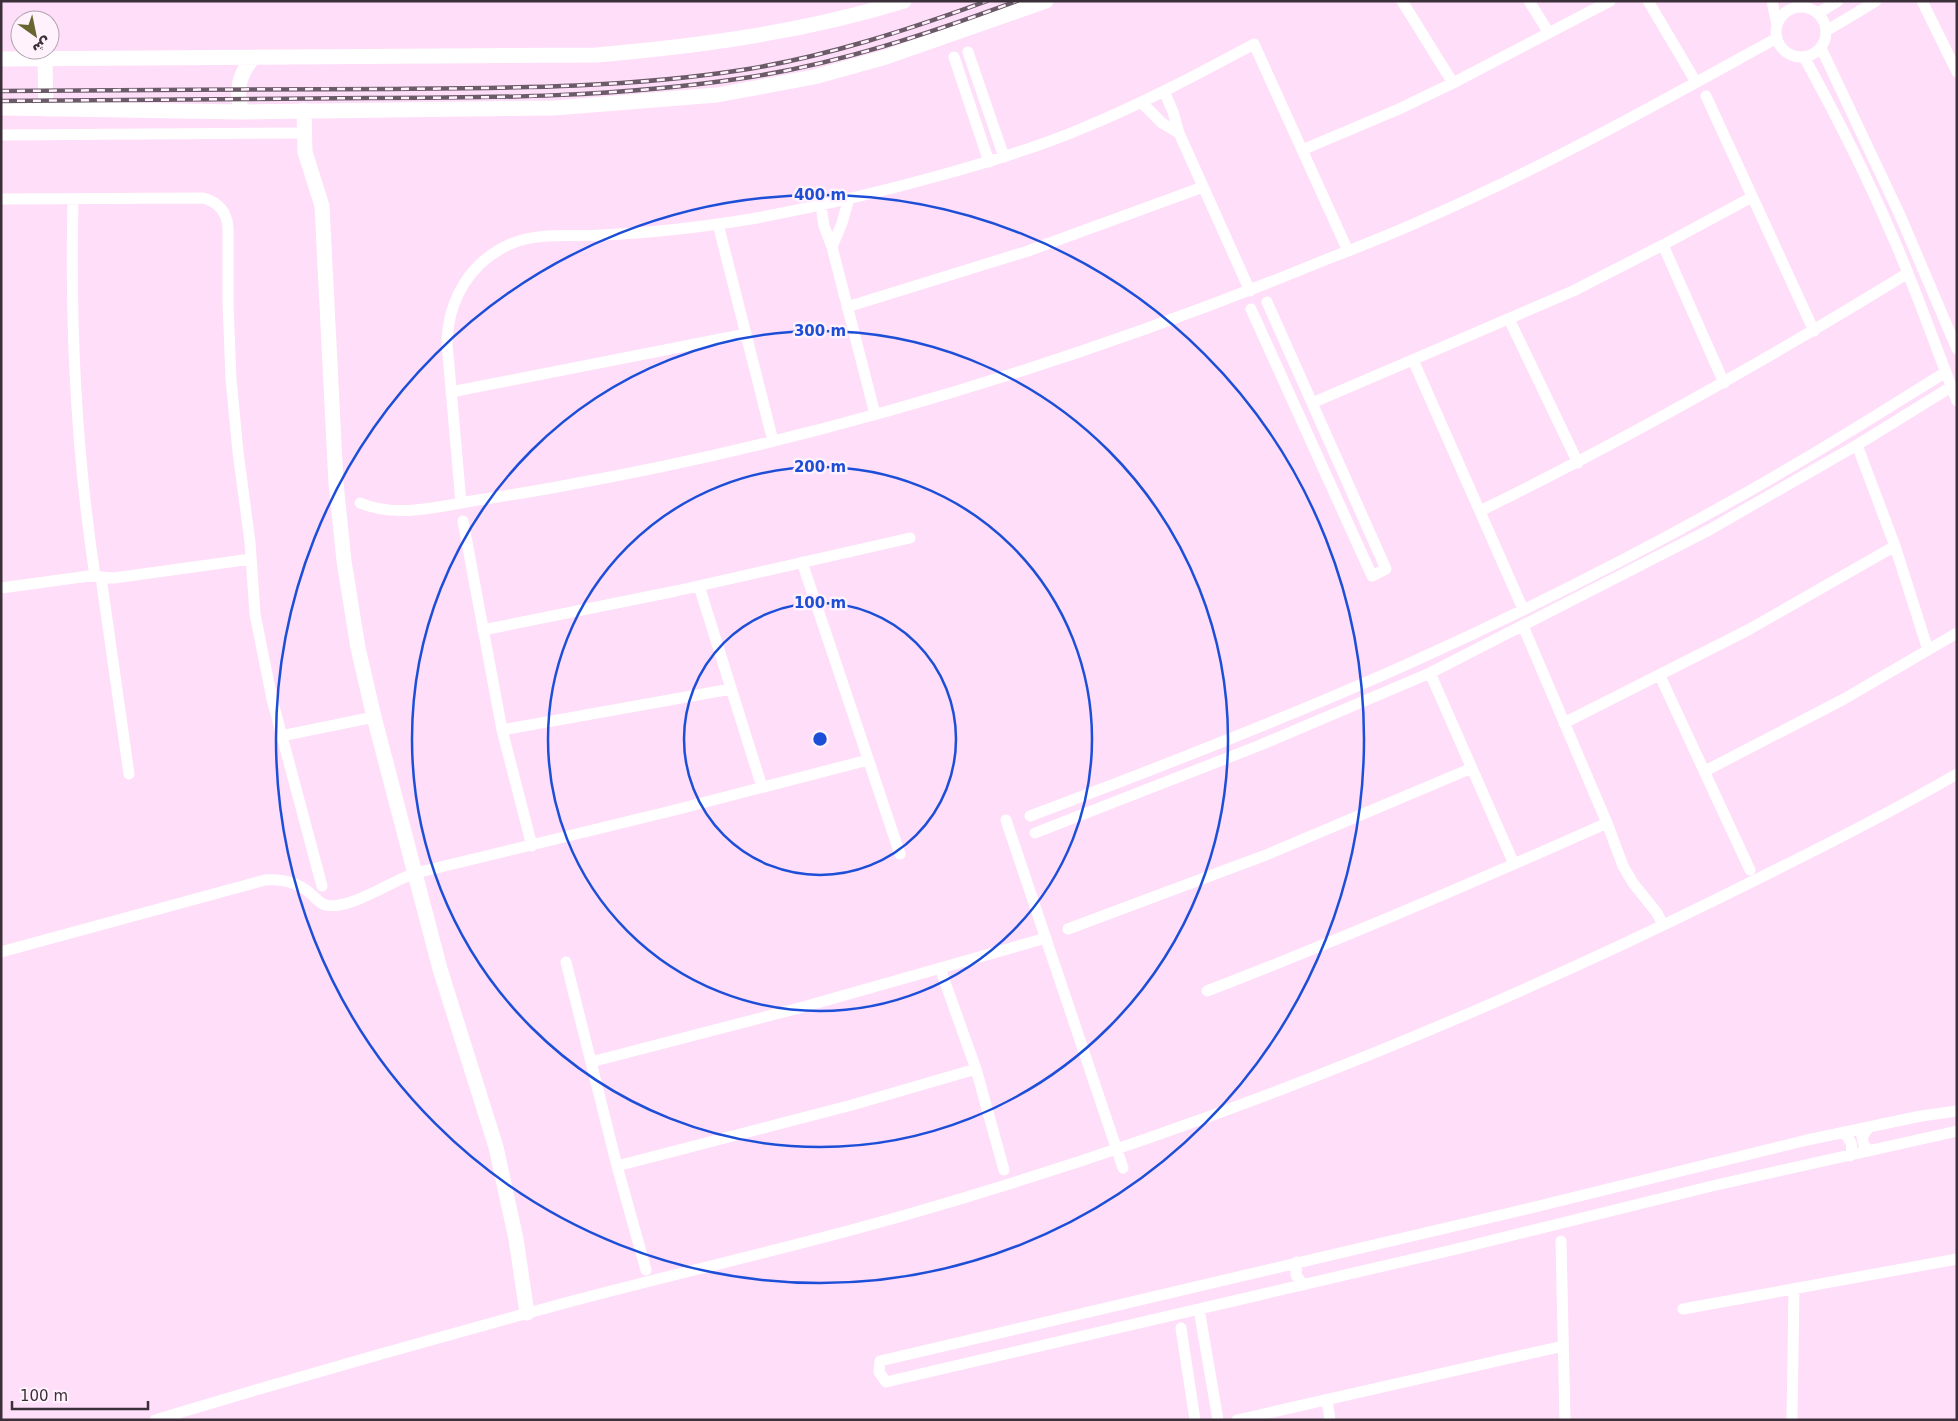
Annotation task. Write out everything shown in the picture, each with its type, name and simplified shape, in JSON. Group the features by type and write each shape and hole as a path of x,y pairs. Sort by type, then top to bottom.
{"main road":[{"path":"60,59 596,54 674,48 751,38 818,24 904,1"},
{"path":"1,108 242,112 554,108 717,95 814,77 850,67 956,34 1046,1"},
{"path":"242,112 238,96 240,79 243,71 253,58"},
{"path":"45,60 46,109"},
{"path":"304,110 307,160 322,206 336,473 344,561 358,648 374,717 446,988 496,1147 516,1239 527,1313"}],"street":[{"path":"1402,1 1453,83"},
{"path":"1529,1 1549,33"},
{"path":"1302,150 1390,113 1453,83 1610,1"},
{"path":"1648,1 1696,82"},
{"path":"1772,1 1777,25 1776,38 1786,52 1794,56 1804,57 1813,54 1821,48 1826,37 1824,21 1818,13 1803,7 1792,9 1782,16 1777,25"},
{"path":"1818,13 1838,1"},
{"path":"1826,31 1876,1"},
{"path":"1922,1 1957,72"},
{"path":"360,503 380,509 405,510 461,503 640,471 772,441 875,414 1051,362 1250,291 1426,219 1516,177 1776,38"},
{"path":"461,503 447,343 448,320 455,298 467,278 492,254 513,243 536,237 639,233 718,224 821,205 907,185 1004,157 1075,132 1164,91 1254,44 1348,251"},
{"path":"1821,48 1899,213 1957,349"},
{"path":"968,52 1004,157"},
{"path":"954,57 988,162"},
{"path":"1804,57 1853,150 1908,273 1957,402"},
{"path":"1164,91 1179,133 1250,291"},
{"path":"1706,96 1814,331"},
{"path":"1141,102 1154,117 1179,133"},
{"path":"1,135 304,133"},
{"path":"847,307 1028,251 1203,187"},
{"path":"1312,403 1573,291 1663,246 1752,197"},
{"path":"1,199 203,198 218,205 226,215 228,228 231,379 238,452 252,558 252,588 259,641 281,736 322,886"},
{"path":"832,247 842,223 849,198"},
{"path":"73,199 72,293 75,388 82,482 129,774"},
{"path":"821,205 824,226 832,247 875,414"},
{"path":"718,224 772,441"},
{"path":"1663,246 1724,383"},
{"path":"1480,511 1578,463 1724,383 1814,331 1908,273"},
{"path":"1251,308 1372,576 1386,569 1267,302"},
{"path":"1509,319 1578,463"},
{"path":"451,392 746,334"},
{"path":"1273,358 1289,351"},
{"path":"1413,360 1523,609"},
{"path":"1030,816 1214,747 1411,662 1523,609 1631,555 1719,507 1805,458 1946,372"},
{"path":"1035,833 1258,746 1430,673 1709,530 1857,445 1951,387"},
{"path":"1895,403 1902,417"},
{"path":"1857,445 1895,546 1928,650"},
{"path":"463,521 502,730 532,846"},
{"path":"483,630 699,586 910,538"},
{"path":"1564,723 1660,676 1769,618 1895,546"},
{"path":"1,588 98,576 114,578 252,558"},
{"path":"802,562 900,854"},
{"path":"699,586 762,787"},
{"path":"1523,626 1607,823 1627,875 1650,903 1663,926"},
{"path":"1705,771 1800,723 1957,633"},
{"path":"1430,673 1514,864"},
{"path":"1660,676 1750,870"},
{"path":"502,730 731,689"},
{"path":"281,736 374,717"},
{"path":"1,952 256,881 274,879 291,882 307,890 323,904 332,906 365,896 401,878 416,873 532,846 868,760"},
{"path":"1068,929 1266,855 1472,768"},
{"path":"155,1420 279,1382 527,1313 901,1217 1010,1184 1117,1148 1325,1074 1545,981 1663,926 1867,824 1957,774"},
{"path":"1077,798 1082,814"},
{"path":"1006,820 1123,1168"},
{"path":"1207,991 1316,949 1607,823"},
{"path":"591,1062 726,1028 1046,938"},
{"path":"566,962 617,1166 646,1270"},
{"path":"940,968 976,1069 1004,1170"},
{"path":"617,1166 852,1105 976,1069"},
{"path":"1957,1111 1921,1116 1770,1148 1504,1214 880,1361 879,1372 886,1382 1303,1285 1703,1188 1957,1131"},
{"path":"1868,1127 1862,1137 1864,1145 1869,1151"},
{"path":"1842,1133 1852,1142 1850,1156"},
{"path":"1561,1241 1565,1420"},
{"path":"1683,1309 1957,1259"},
{"path":"1297,1262 1296,1275 1303,1285"},
{"path":"1792,1420 1794,1289"},
{"path":"1199,1309 1218,1420"},
{"path":"1181,1328 1195,1420"},
{"path":"1238,1420 1563,1346"},
{"path":"1327,1400 1330,1420"}],"railway":[{"path":"1,91 479,88 567,86 655,80 742,70 804,58 866,42 987,1"},
{"path":"1,101 462,98 603,93 650,89 744,78 814,65 882,47 1017,1"}]}
